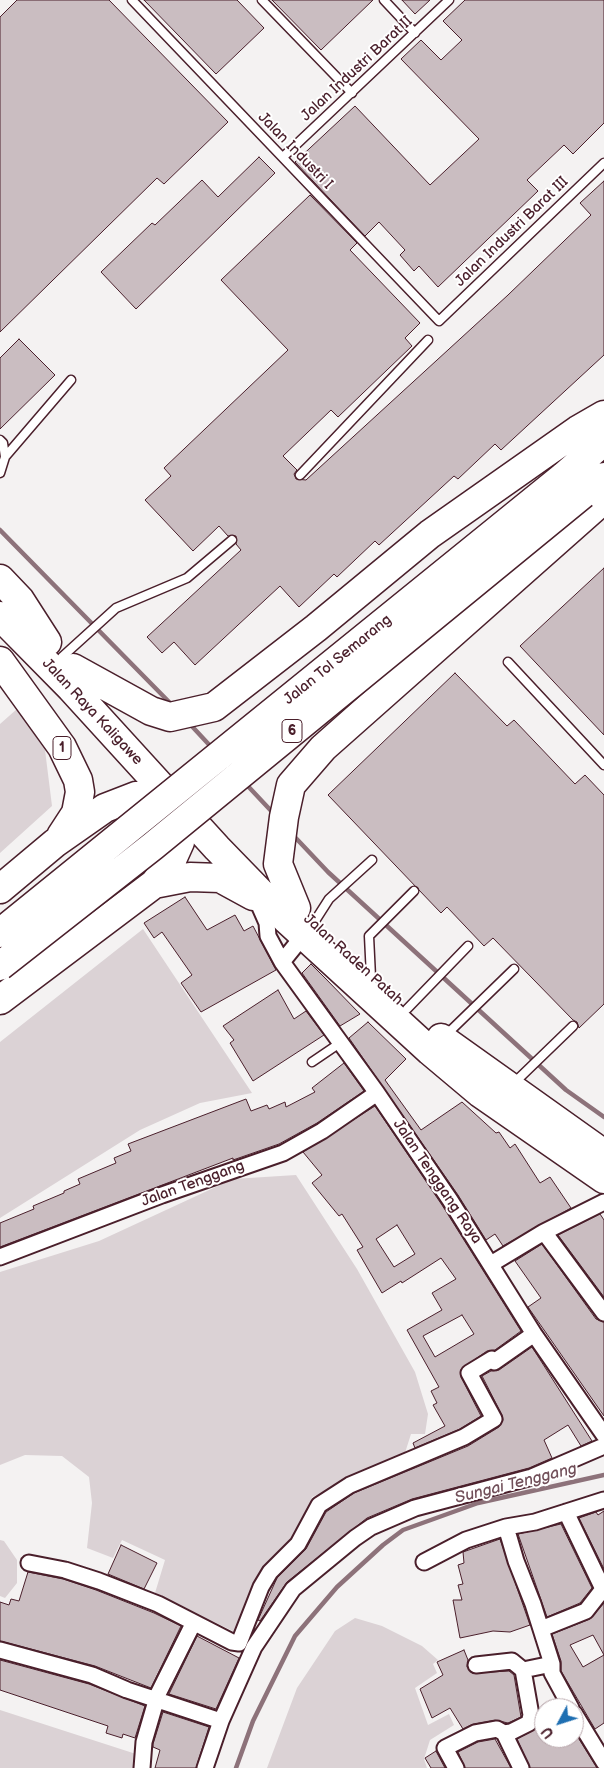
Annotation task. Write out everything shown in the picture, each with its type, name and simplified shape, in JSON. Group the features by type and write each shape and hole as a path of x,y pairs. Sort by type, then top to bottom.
{"highway":[{"path":"142,721 214,707 316,628 430,534 578,430 604,415"},
{"name":"Jalan Tol Semarang","path":"0,966 153,846 583,490 604,441"},
{"name":"Jalan Tol Semarang","path":"0,934 583,490 604,477"},
{"path":"300,922 278,864 284,817 291,785 323,748 583,490"},
{"path":"0,579 65,652"},
{"path":"0,595 142,721 183,810 180,842 171,862 154,884 0,1000"},
{"name":"Jalan Raya Kaligawe","path":"0,616 71,688 183,810"},
{"name":"1","path":"0,662 62,747 78,780 80,792 76,814 55,843 0,889"},
{"name":"Jalan Raden Patah","path":"142,721 239,847 300,922 371,976 416,1000 449,1032 604,1154"},
{"path":"55,843 105,808 136,796 154,795 183,810 239,847"},
{"name":"Jalan Raden Patah","path":"183,810 480,1093 603,1199"},
{"path":"154,884 190,877 220,878 300,922"}],"street":[{"name":"Jalan Tenggang Raya","path":"256,898 267,923 268,936 282,962 377,1093 491,1264 534,1334 604,1435"},
{"path":"282,962 300,922"},
{"name":"Jalan Tenggang","path":"0,1257 162,1195 283,1153 322,1132 377,1093"},
{"path":"491,1264 603,1199"},
{"path":"544,1232 604,1314"},
{"path":"29,1563 65,1570 158,1604 193,1624 232,1642 239,1643 261,1587 270,1572 298,1544 319,1505 350,1485 464,1437 494,1419 469,1373 492,1359 494,1362 534,1334"},
{"path":"205,1768 221,1721 250,1653 298,1584 363,1532 415,1508 532,1477 604,1446"},
{"path":"424,1562 466,1540 604,1500"},
{"path":"541,1629 586,1610 603,1589 566,1512"},
{"path":"506,1527 541,1629 552,1664 552,1673 566,1698"},
{"path":"142,1768 144,1742 157,1701 193,1624"},
{"path":"0,1650 92,1675 157,1701 221,1721"},
{"path":"476,1664 512,1661 524,1670 530,1720 526,1726 504,1733"},
{"path":"524,1670 552,1664"},
{"path":"456,1768 445,1748 475,1732 496,1729 504,1733 521,1768"},
{"path":"584,1729 604,1762"}],"lane":[{"name":"Jalan Industri I","path":"132,0 438,321"},
{"path":"262,0 352,93"},
{"path":"384,0 415,33"},
{"name":"Jalan Industri Barat II","path":"283,157 449,0"},
{"name":"Jalan Industri Barat III","path":"438,321 604,162"},
{"path":"300,475 428,340"},
{"path":"0,473 5,457 71,380"},
{"path":"0,440 3,443 5,457"},
{"path":"65,652 116,608 150,592 187,578 232,540"},
{"path":"508,662 604,765"},
{"path":"300,922 329,900 372,860"},
{"path":"371,976 369,936 414,891"},
{"path":"416,1000 468,946"},
{"path":"449,1032 514,969"},
{"path":"514,1083 573,1026"},
{"path":"312,1062 340,1043"}],"shaded area":[{"path":"17,709 45,750 52,806 0,853 0,724"},
{"path":"143,929 252,1093 200,1103 140,1130 0,1218 0,1042"},
{"path":"296,1175 357,1269 415,1372 428,1414 425,1434 411,1434 404,1456 312,1497 301,1530 259,1575 235,1632 155,1593 165,1560 122,1540 113,1558 87,1548 92,1503 89,1477 62,1456 25,1455 0,1465 0,1272 99,1241 233,1179"},
{"path":"0,1540 4,1541 17,1560 17,1583 5,1598 0,1596"},
{"path":"355,1618 382,1626 422,1646 438,1660 433,1664 437,1673 415,1688 428,1725 449,1714 454,1725 430,1740 424,1759 427,1768 267,1768 297,1688 335,1631"},
{"path":"0,1710 136,1754 135,1768 0,1768"}],"building":[{"path":"17,0 109,0 228,122 164,184 157,178 0,332 0,17"},
{"path":"144,0 237,0 264,28 216,74"},
{"path":"272,0 373,0 321,50"},
{"path":"402,0 430,0 415,14"},
{"path":"465,0 604,0 604,123 573,154 564,145 527,180 538,191 438,287 419,266 414,271 400,255 405,250 379,222 365,236 295,162 355,106 430,185 479,139 401,59 421,40 441,60 462,40 443,21"},
{"path":"259,157 275,173 136,309 101,272 152,223 155,225 202,180 218,197"},
{"path":"604,181 604,355 501,450 495,444 458,479 454,476 379,545 375,541 337,577 334,574 299,607 280,586 195,665 174,642 162,653 147,637 241,550 236,544 236,536 228,536 219,526 193,551 145,500 171,476 164,468 288,350 221,280 310,195 357,243 350,250 420,323 405,338 412,346 338,417 331,410 283,456 297,470 294,474 296,479 306,480 508,295 591,215 580,203"},
{"path":"19,339 55,375 0,429 0,358"},
{"path":"604,568 604,735 520,646"},
{"path":"455,673 507,726 514,720 575,784 585,775 604,795 604,1004 579,1028 577,1022 493,938 484,946 447,907 441,913 328,795"},
{"path":"185,897 207,930 235,915 244,931 253,926 276,970 201,1012 181,983 192,975 162,932 154,938 144,923"},
{"path":"311,964 360,1014 340,1026 302,973"},
{"path":"278,990 294,1019 306,1011 324,1035 253,1081 230,1043 234,1040 223,1026"},
{"path":"368,1022 406,1059 385,1080 421,1130 462,1102 496,1133 499,1132 510,1148 515,1144 540,1183 550,1177 571,1208 503,1246 495,1234 486,1240 458,1195 349,1038"},
{"path":"344,1063 364,1091 317,1123 279,1144 233,1160 233,1158 0,1247 0,1223 34,1209 33,1206 80,1184 78,1179 116,1163 114,1158 131,1151 128,1144 246,1099 251,1111 267,1105 269,1109 285,1102 286,1107 315,1092 312,1088"},
{"path":"375,1106 442,1205 521,1331 495,1350 487,1351 461,1369 461,1377 481,1416 460,1429 415,1448 413,1443 445,1426 433,1405 437,1403 431,1391 439,1387 407,1330 442,1310 432,1293 456,1279 441,1258 402,1283 401,1281 382,1293 357,1250 363,1247 342,1214 339,1216 312,1183 322,1175 303,1152","holes":["397,1225 415,1254 394,1267 376,1239","462,1315 474,1334 435,1357 423,1336"]},
{"path":"600,1214 604,1220 604,1297 558,1235"},
{"path":"542,1244 596,1319 604,1322 604,1416 528,1307 541,1298 515,1261"},
{"path":"532,1347 592,1441 581,1446 568,1425 544,1440 552,1458 529,1468 412,1499 367,1518 287,1582 260,1621 258,1620 277,1578 306,1549 326,1512 354,1493 468,1446 499,1427 503,1420 502,1415 482,1376 491,1371 499,1370"},
{"path":"604,1511 604,1569 579,1518 596,1512 598,1515"},
{"path":"561,1524 592,1588 580,1603 547,1617 518,1534"},
{"path":"500,1539 530,1625 510,1632 493,1631 460,1638 453,1600 462,1600 458,1585 463,1584 458,1565 464,1563 463,1552"},
{"path":"121,1545 157,1563 144,1589 108,1574"},
{"path":"28,1572 63,1579 96,1590 181,1626 151,1688 95,1666 0,1641 0,1602 9,1605 11,1599 19,1601"},
{"path":"604,1603 604,1655 604,1723 595,1729 584,1710 584,1698 577,1698 561,1671 561,1661 552,1634 590,1619","holes":["593,1635 604,1655 583,1667 570,1645"]},
{"path":"197,1636 239,1658 216,1709 169,1694"},
{"path":"464,1650 468,1660 467,1667 472,1673 509,1671 514,1675 521,1717 508,1723 495,1720 473,1724 463,1729 450,1708 432,1718 420,1689 443,1675 437,1662"},
{"path":"0,1660 89,1684 145,1706 135,1738 123,1734 122,1738 106,1733 108,1726 0,1690"},
{"path":"163,1712 209,1727 196,1768 155,1768 160,1750 153,1747 153,1744"},
{"path":"534,1730 534,1748 584,1747 597,1768 530,1768 517,1739"},
{"path":"495,1739 511,1768 465,1768 458,1752 478,1742"},
{"path":"436,1751 445,1768 431,1768 425,1758"}],"waterway":[{"path":"0,530 173,706"},
{"path":"188,722 214,750"},
{"path":"245,783 275,815"},
{"path":"292,834 328,872 566,1090 604,1117"},
{"name":"Sungai Tenggang","path":"236,1768 253,1721 295,1636 337,1587 383,1545 403,1530 478,1503 604,1475"}]}
